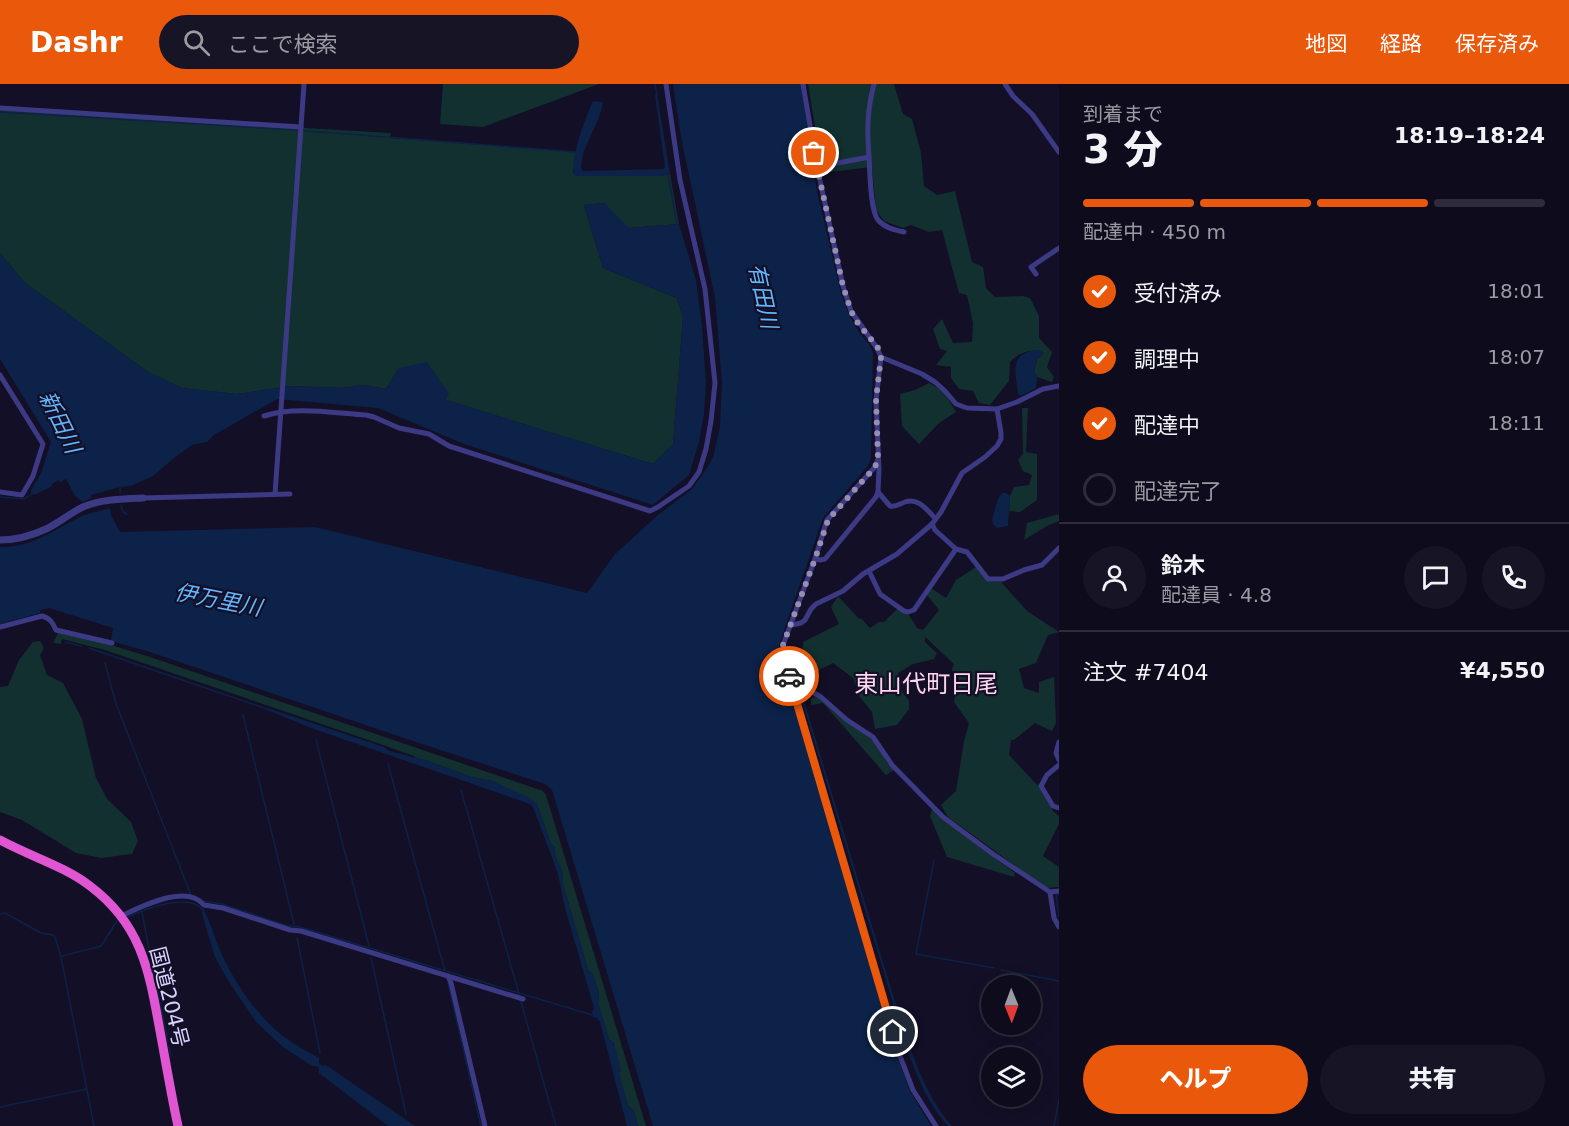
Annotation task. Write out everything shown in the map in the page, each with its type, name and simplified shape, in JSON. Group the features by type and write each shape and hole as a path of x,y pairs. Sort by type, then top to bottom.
{"highway":[{"name":"国道204号","path":"0,840 74,876 102,896 122,916 140,948 150,976 178,1126"}],"street":[{"path":"275,494 304,84"},
{"path":"264,416 282,409 366,415 399,428 429,434 449,446 650,511 689,486 699,472 706,449 715,383 705,289 680,180 666,84"},
{"path":"803,84 817,167 843,286 851,311 878,348 881,357 876,399 878,492 825,559 815,559"},
{"path":"874,84 868,110 867,129 874,212 876,219 891,229 904,232"},
{"path":"1005,84 1012,96 1032,114 1059,152"},
{"path":"0,108 301,127"},
{"path":"817,167 869,157"},
{"path":"1036,274 1031,267 1059,248"},
{"path":"881,357 935,381 960,406 997,409 1043,389 1059,386"},
{"path":"0,375 43,444 33,476 22,495 0,492"},
{"path":"792,625 805,620 816,604 843,591 869,571 897,554 932,524 962,473 985,457 1001,439 997,409"},
{"path":"878,459 875,467 828,520 782,652 898,1052 913,1090 936,1126"},
{"path":"878,492 891,506 896,507 913,500 918,502 935,518"},
{"path":"0,540 18,539 46,529 81,508 108,500 290,494"},
{"path":"932,524 935,530 956,549 967,552 988,579 1003,579 1042,565 1059,548"},
{"path":"869,571 879,594 908,612 914,610 956,549"},
{"path":"0,627 42,616 48,617 56,630 112,644"},
{"path":"790,679 821,697 847,720 873,737 892,765 943,817 1050,892 1059,891"},
{"path":"1059,742 1056,753 1059,760"},
{"path":"1059,765 1047,775 1041,786 1053,806 1059,808"},
{"path":"1050,892 1054,918 1059,927"},
{"path":"122,916 155,900 186,897 204,905 223,908 290,930 302,931 523,999"},
{"path":"447,976 451,983 485,1126"}],"green space":[{"path":"443,84 599,84 483,127 440,124"},
{"path":"808,84 894,84 903,114 912,119 921,153 924,186 937,195 955,191 972,262 983,267 986,288 995,297 1030,298 1039,316 1039,338 1052,352 1047,367 1054,377 1052,382 1037,377 1034,372 1037,359 1043,354 1042,351 1024,352 1010,362 1009,381 990,405 979,403 973,391 959,389 951,378 951,367 936,365 947,351 940,349 933,329 942,319 953,343 972,342 973,323 967,295 959,293 942,230 929,232 911,225 903,228 884,221 876,210 872,167 829,172 822,169"},
{"path":"0,110 391,133 390,138 576,152 573,172 575,176 661,176 670,174 679,224 628,228 604,203 584,205 603,268 677,298 683,317 673,444 653,464 446,400 399,368 386,389 364,385 342,388 291,386 237,394 182,388 148,372 24,282 0,253"},
{"path":"929,383 943,391 956,412 939,423 919,444 902,426 900,394"},
{"path":"1022,408 1028,408 1026,452 1037,454 1037,500 1020,512 1009,511 1010,496 1014,487 1029,485 1032,475 1023,471 1018,460 1023,454"},
{"path":"1059,514 1059,521 1024,540 1027,523"},
{"path":"976,567 987,581 1001,582 1027,611 1059,632 1048,635 1036,663 1019,669 1024,688 1039,693 1039,682 1054,677 1056,723 1052,731 1035,723 1011,740 1009,755 1041,789 1053,811 1059,816 1059,824 1043,856 1059,867 1059,887 1046,888 948,817 941,805 956,791 969,723 954,702 956,690 952,669 954,664 925,637 925,642 937,653 934,659 913,664 898,673 899,687 909,701 909,709 897,725 875,729 872,712 859,696 853,678 833,663 811,674 801,666 803,642 839,624 831,607 838,596 870,628 879,622 884,622 897,609 909,615 917,628 923,630 939,610 927,595 931,588 946,598 956,580"},
{"path":"58,633 108,644 150,657 543,791 646,1126 638,1126 634,1111 628,1106 619,1075 614,1043 609,1039 598,1003 599,993 592,973 588,970 562,881 563,876 555,847 551,844 537,804 493,781 471,777 105,650 62,639 61,644 53,643"},
{"path":"40,641 44,648 40,655 47,675 63,683 82,719 96,778 107,799 131,822 138,841 132,854 101,858 76,853 22,820 0,812 0,687 8,686 19,660 33,642"},
{"path":"816,696 873,740 889,766 894,770 886,775 823,703 811,705 811,699"},
{"path":"932,809 1015,873 1014,877 947,857 930,816"}],"water":[{"path":"673,84 801,84 817,191 841,293 849,315 873,353 871,457 868,466 823,518 779,645 779,656 895,1052 910,1091 931,1126 653,1126 552,790 545,784 111,641 113,628 49,608 40,610 40,613 0,624 0,547 31,542 82,516 110,508 120,532 315,527 587,593 615,554 658,515 692,489 714,454 720,426 722,383 715,298 681,137"},
{"path":"657,94 670,174 661,176 574,176 576,149 593,101 603,102 598,121 583,154 581,168 583,171 663,169 665,167 655,95"},
{"name":"新田川","path":"604,203 629,228 679,224 696,280 706,384 699,442 689,475 653,505 464,444 378,408 277,399 214,435 207,442 192,445 153,476 131,486 91,495 91,498 83,502 75,496 66,479 60,482 58,480 51,487 34,495 30,492 41,473 51,442 0,359 0,253 24,282 148,372 182,388 237,394 291,386 342,388 364,385 386,389 399,368 427,362 449,394 446,400 653,464 673,444 683,317 677,298 603,268 584,205"},
{"path":"1033,350 1042,351 1043,354 1037,359 1034,372 1037,377 1036,388 1020,396 1015,375 1017,362 1022,355"},
{"path":"1002,493 1010,496 1008,526 997,528 992,520"},
{"path":"799,691 801,691 909,1044 933,1100 952,1126 948,1126 929,1099 907,1049"},
{"path":"267,708 384,747 389,751 425,760 471,777 493,781 530,798 537,804 551,844 555,847 563,876 562,881 588,970 592,973 599,993 598,1003 609,1039 614,1043 621,1070 619,1075 628,1106 634,1111 638,1126 627,1126 600,1022 593,1017 594,1008 565,908 558,874 533,807 530,804 314,729 267,710"},
{"path":"203,908 228,967 242,990 267,1022 287,1039 319,1058 322,1066 326,1065 415,1126 388,1126 319,1073 319,1068 283,1047 256,1022 215,957 202,914"}],"waterway":[{"path":"655,84 657,95"},
{"path":"0,112 296,130 576,152"},
{"path":"668,174 677,224"},
{"path":"120,487 120,493"},
{"path":"0,497 24,499 33,493"},
{"path":"121,505 123,512 127,514"},
{"path":"65,642 81,646"},
{"path":"89,648 267,709"},
{"path":"105,663 116,704 191,895"},
{"path":"243,715 294,924"},
{"path":"316,740 369,946"},
{"path":"388,764 445,971"},
{"path":"461,790 519,994"},
{"path":"934,860 916,954 994,968"},
{"path":"1059,895 1056,895 1059,917"},
{"path":"203,901 222,904 288,926 300,927 592,1015"},
{"path":"128,917 145,910 178,902 188,902 203,910"},
{"path":"142,912 156,985"},
{"path":"0,914 5,913 41,933 55,937 61,957 94,1126"},
{"path":"62,956 101,946 117,921"},
{"path":"297,938 320,1053"},
{"path":"371,958 406,1114"},
{"path":"1001,970 1059,981"},
{"path":"448,983 481,1126"},
{"path":"158,993 168,1041"},
{"path":"521,1002 556,1126"},
{"path":"169,1046 171,1057"},
{"path":"0,1107 87,1089"},
{"path":"1054,1126 1059,1099"}],"way so far":[{"path":"789,676 783,659 783,645 828,520 875,467 878,459 876,399 881,357 878,348 851,311 843,286 814,153"}],"district":[{"name":"東山代町日尾","path":"926,684"}],"route":[{"path":"789,676 893,1032"}],"water label":[{"name":"有田川","path":"763,296"},
{"name":"伊万里川","path":"218,600"}]}
